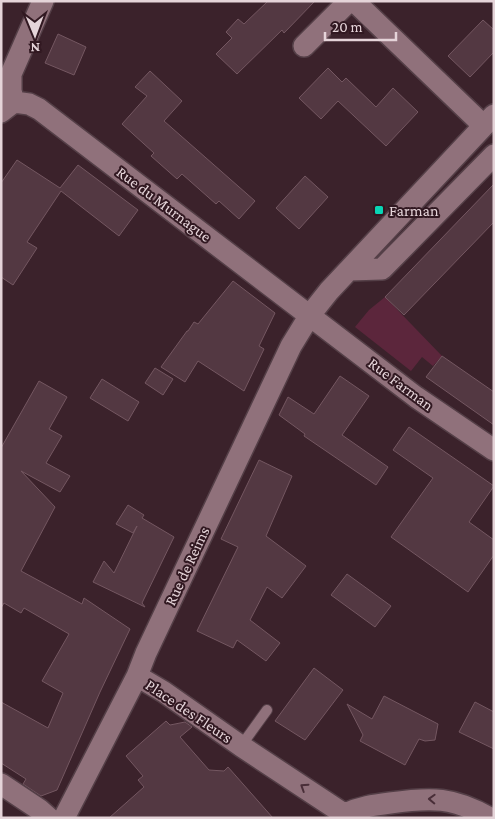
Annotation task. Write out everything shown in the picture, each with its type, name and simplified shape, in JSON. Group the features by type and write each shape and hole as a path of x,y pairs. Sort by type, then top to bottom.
{"street":[{"path":"8,107 11,91 11,74 43,1"},
{"path":"304,46 349,1"},
{"path":"354,1 488,120"},
{"name":"Rue du Murnague","path":"8,107 29,104 39,109 310,315"},
{"name":"Rue de Reims","path":"64,818 137,676 150,644 288,351 310,315 329,290 488,120"},
{"path":"349,270 382,270 494,155"},
{"name":"Rue Farman","path":"310,315 416,397 494,450"},
{"name":"Place des Fleurs","path":"137,676 164,692 241,746 348,816 366,806 430,799 458,803 484,815"},
{"path":"1,784 40,810 48,818"}],"lane":[{"name":"Place des Fleurs","path":"241,746 267,710"}],"shaded area":[{"path":"385,297 442,356 433,366 422,357 411,371 355,327 369,310"}],"building":[{"path":"268,1 315,1 284,33 282,30 237,74 216,54 232,38 226,32 238,19 244,24"},
{"path":"483,20 494,30 494,52 470,77 448,56"},
{"path":"58,34 86,47 74,75 45,63"},
{"path":"328,68 342,82 346,78 376,107 393,88 418,112 386,146 338,101 321,119 299,98"},
{"path":"150,71 182,101 164,121 255,201 239,219 219,201 216,204 182,174 177,179 151,156 154,153 122,124 147,96 135,87"},
{"path":"17,160 60,188 78,165 138,210 119,236 61,191 27,242 37,248 13,285 1,277 1,183"},
{"path":"305,176 328,197 299,229 276,208"},
{"path":"494,184 494,222 404,315 385,297"},
{"path":"233,281 275,313 259,346 264,349 244,391 198,361 185,382 161,367 194,322 198,324"},
{"path":"442,356 494,392 494,425 426,377"},
{"path":"155,368 173,379 163,395 145,383"},
{"path":"340,376 369,396 342,435 388,467 376,485 304,436 305,434 279,415 288,397 314,414"},
{"path":"102,379 139,402 128,421 90,398"},
{"path":"39,381 67,397 49,429 62,436 46,463 70,476 60,492 21,471 55,507 21,571 82,604 84,598 130,629 57,790 41,796 23,784 26,779 1,763 1,702 48,728 63,693 42,681 69,634 24,608 21,613 4,603 1,608 1,448"},
{"path":"409,427 494,486 469,522 494,540 494,555 468,592 391,537 433,478 393,450"},
{"path":"259,460 292,476 266,536 306,566 282,598 267,587 250,620 280,643 266,661 237,640 233,648 197,631 238,547 221,539"},
{"path":"128,505 144,515 142,518 174,537 142,603 145,607 93,582 104,561 114,573 137,526 133,533 116,524"},
{"path":"347,574 391,606 375,627 331,595"},
{"path":"314,668 343,690 305,740 275,721"},
{"path":"384,696 438,724 435,740 425,741 419,739 405,765 360,741 363,735 347,704 372,719"},
{"path":"475,702 494,712 494,749 459,732"},
{"path":"166,721 170,725 185,722 192,727 180,737 209,770 224,771 228,767 273,818 109,818 144,787 138,780 143,776 126,756"}],"place":[{"name":"Farman","path":"379,210"}]}
